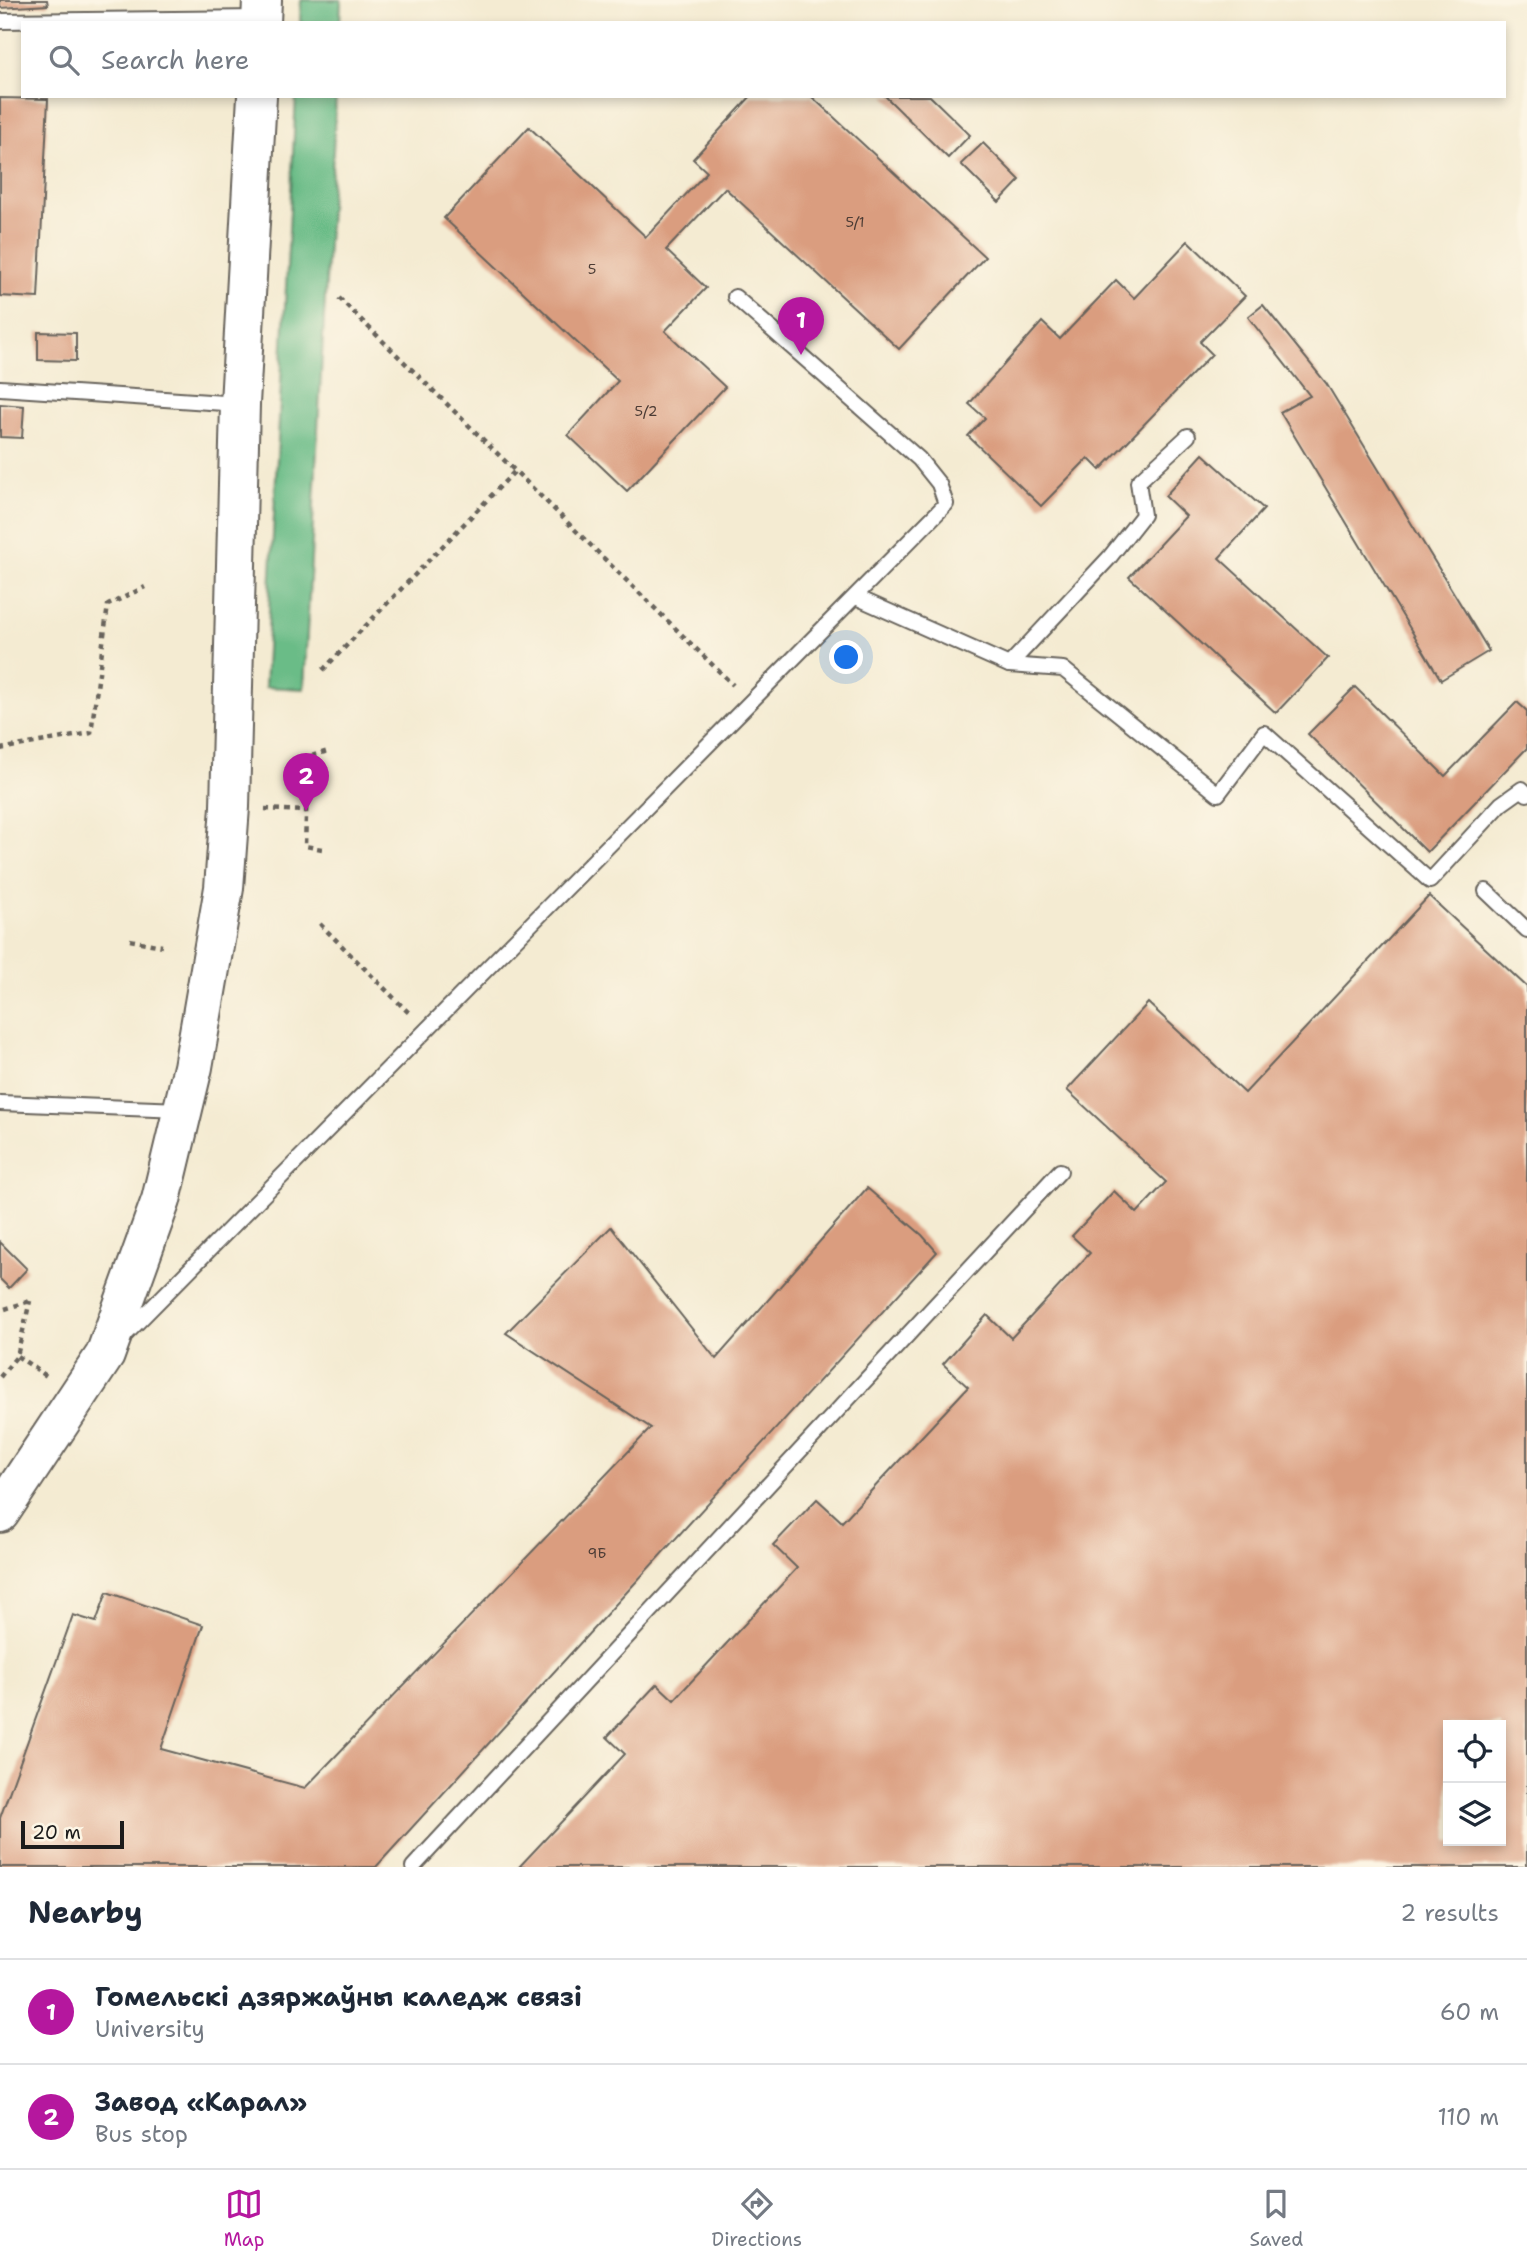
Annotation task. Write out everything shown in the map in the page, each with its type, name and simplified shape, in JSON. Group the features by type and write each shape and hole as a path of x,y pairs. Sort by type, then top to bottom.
{"main road":[{"path":"0,1513 105,1355 161,1200 193,1068 224,888 230,807 240,404 257,98"}],"lane":[{"path":"0,21 261,14"},
{"path":"105,1355 946,505 939,484 919,459 736,297"},
{"path":"0,388 240,404"},
{"path":"1009,665 1109,558 1143,515 1138,482 1188,436"},
{"path":"856,597 1009,665 1063,669 1217,794 1264,733 1430,881 1501,804 1522,789 1527,794"},
{"path":"1486,891 1527,930"},
{"path":"0,1103 182,1110"},
{"path":"413,1867 1060,1171"}],"path":[{"path":"339,298 751,703"},
{"path":"323,670 515,471"},
{"path":"0,748 91,733 108,606 145,587"},
{"path":"322,849 305,846 308,757 328,751"},
{"path":"320,925 426,1030"},
{"path":"130,940 162,946"},
{"path":"0,1377 17,1356 30,1301 5,1309"}],"green space":[{"path":"301,0 341,0 340,21 300,21"},
{"path":"296,98 336,98 304,689 265,687"}],"building":[{"path":"0,0 47,0 48,5 0,8"},
{"path":"0,98 48,99 38,298 0,296"},
{"path":"749,98 813,98 985,257 899,349 725,188 666,250 706,288 665,331 725,387 627,491 568,435 618,381 444,218 529,127 646,237 707,172 693,159"},
{"path":"887,98 932,98 970,135 948,158"},
{"path":"983,143 1020,180 999,202 961,164"},
{"path":"1188,241 1245,296 1200,342 1212,354 1100,470 1088,458 1041,506 968,436 985,418 969,404 1042,322 1060,339 1116,280 1134,298"},
{"path":"1263,305 1326,383 1489,651 1441,680 1280,412 1310,396 1248,317"},
{"path":"38,332 76,333 76,361 38,360"},
{"path":"0,404 24,406 22,438 0,437"},
{"path":"1203,454 1264,509 1219,558 1328,658 1276,713 1129,577 1186,516 1165,496"},
{"path":"1355,687 1445,776 1517,702 1527,711 1527,748 1427,852 1308,734"},
{"path":"1429,896 1527,987 1527,1867 519,1867 625,1754 607,1737 657,1684 674,1700 797,1568 773,1545 817,1499 842,1522 968,1387 943,1364 987,1315 1011,1338 1090,1253 1072,1236 1114,1191 1137,1213 1166,1182 1067,1090 1148,1003 1245,1093"},
{"path":"867,1188 922,1235 937,1252 376,1867 0,1867 0,1818 73,1615 96,1622 107,1592 203,1625 161,1749 305,1788 651,1428 506,1333 611,1227 716,1359"},
{"path":"0,1242 27,1269 9,1288 0,1279"}],"place":[{"name":"Гомельскі дзяржаўны каледж связі","path":"801,355"},
{"name":"Завод «Карал»","path":"306,811"}]}
